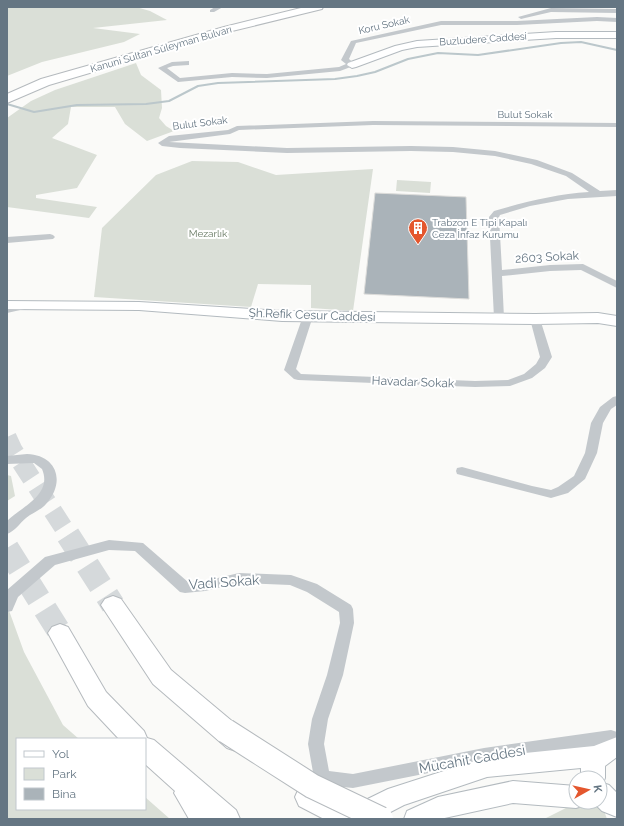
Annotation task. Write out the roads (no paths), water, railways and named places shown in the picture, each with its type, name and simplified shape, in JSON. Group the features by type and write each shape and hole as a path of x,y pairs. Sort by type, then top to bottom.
{"main road":[{"name":"Kanuni Sultan Süleyman Bulvarı","path":"30,76 210,25 283,7"},
{"name":"Kanuni Sultan Süleyman Bulvarı","path":"7,99 45,82 228,29 318,7"},
{"path":"113,605 162,677 296,789 351,819"},
{"path":"60,633 97,699 134,738"},
{"path":"226,731 312,786 381,819"},
{"path":"146,749 226,819"},
{"path":"179,778 204,819"}],"street":[{"path":"212,10 220,7"},
{"path":"483,22 484,18 488,17 533,16 540,12 550,10 617,11"},
{"name":"Koru Sokak","path":"352,65 345,60 353,42 441,23 517,23 607,19 617,20"},
{"name":"Buzludere Caddesi","path":"352,65 399,48 416,44 556,35 617,35"},
{"path":"186,63 172,64 162,68 178,80 232,75 267,76 340,69 352,65"},
{"name":"Bulut Sokak","path":"598,194 588,186 547,165 490,152 431,149 292,151 162,144 169,138 230,132 237,128 253,126 373,123 617,125"},
{"path":"499,318 494,217 497,213 528,204 568,196 617,193"},
{"path":"7,240 50,237"},
{"name":"2603 Sokak","path":"497,273 550,268 583,267 617,285"},
{"name":"Şh.Refik Cesur Caddesi","path":"7,305 139,306 282,316 535,319 598,318 617,321"},
{"path":"7,310 25,306"},
{"name":"Havadar Sokak","path":"308,316 290,370 298,377 475,384 510,383 528,376 541,366 546,357 535,319"},
{"path":"462,471 551,494 563,490 578,479 591,453 597,423 606,407 617,400"},
{"path":"7,460 27,458 38,460 48,469 51,476 50,486 42,501 20,516 7,529"},
{"name":"Vadi Sokak","path":"7,607 12,594 50,561 109,544 138,546 185,588 205,586 238,578 291,580 312,588 346,609 347,622 335,675 320,719 316,744 322,778"},
{"name":"Mücahit Caddesi","path":"322,778 353,781 484,755 611,737 606,757"},
{"path":"351,819 397,797 487,767 606,757"},
{"path":"416,819 438,808 513,792 568,796"}],"waterway":[{"path":"7,104 34,112 77,105 146,104 169,101 198,86 218,83 335,79 357,76 375,72 408,59 438,53 478,55 561,43 581,42 617,50"}],"tunnel":[{"path":"7,437 13,450 69,536"},
{"path":"68,535 113,605"},
{"path":"7,548 60,633"}],"place":[{"name":"Trabzon E Tipi Kapalı Ceza İnfaz Kurumu","path":"418,245"}],"park label":[{"name":"Mezarlık","path":"208,233"}]}
